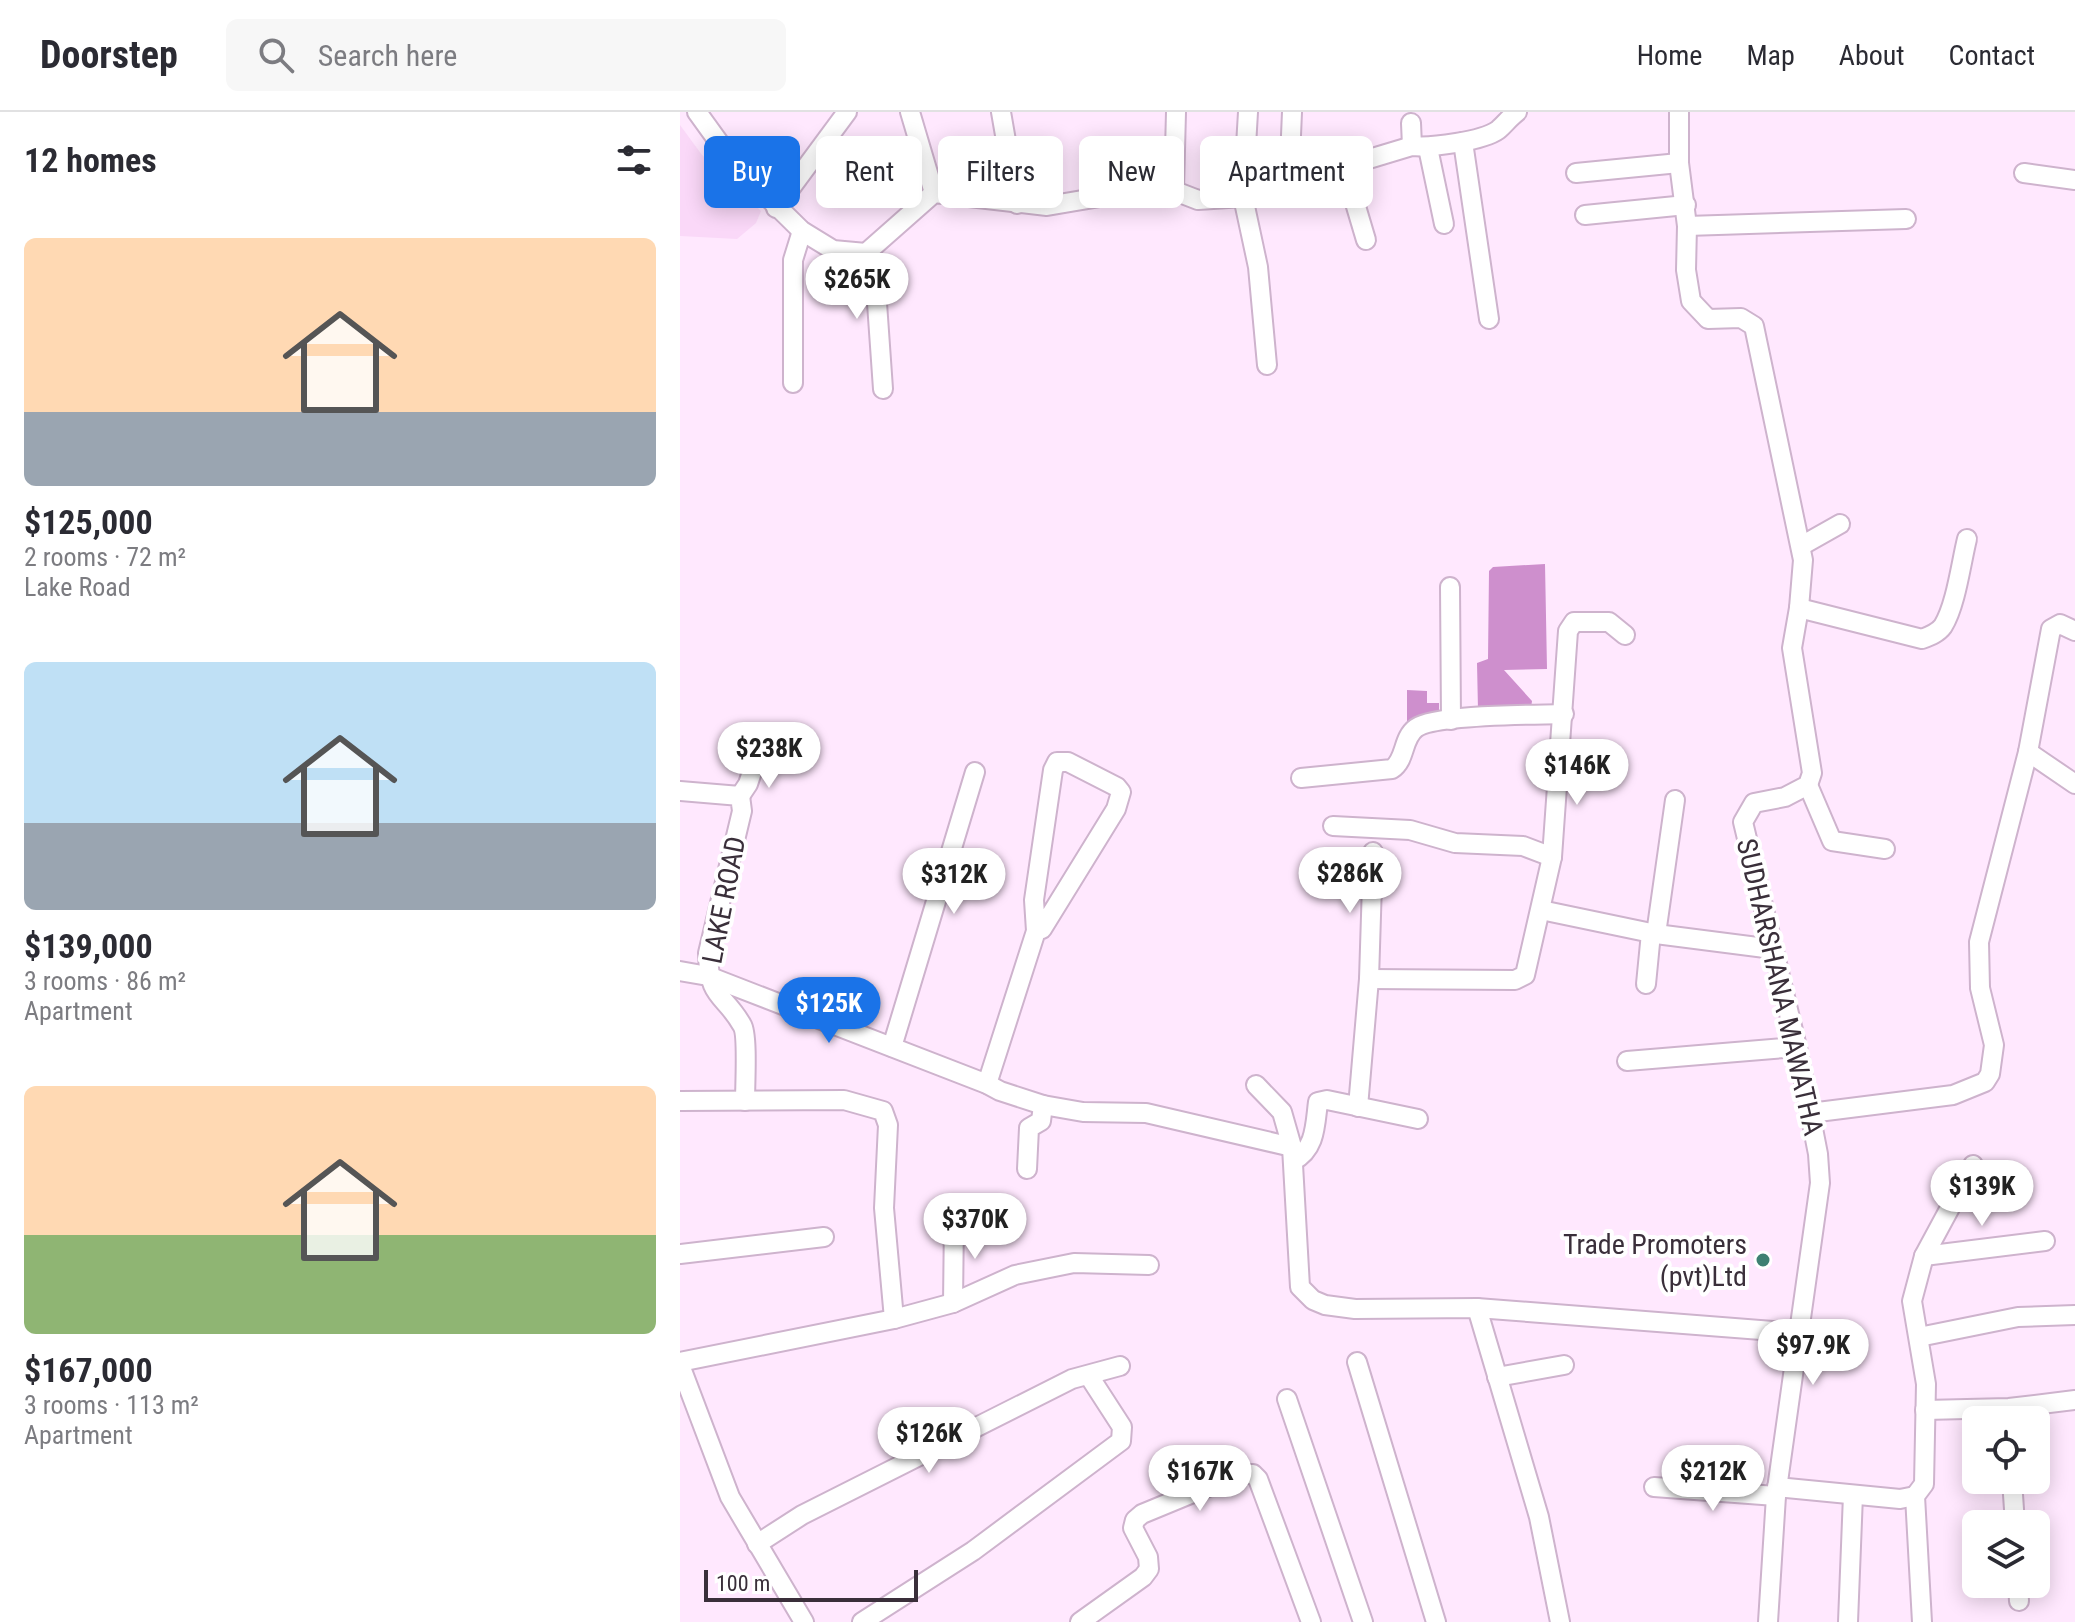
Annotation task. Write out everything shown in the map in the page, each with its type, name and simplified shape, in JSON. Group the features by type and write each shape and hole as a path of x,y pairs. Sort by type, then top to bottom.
{"street":[{"path":"697,112 714,136"},
{"path":"800,176 847,112"},
{"path":"910,112 934,193"},
{"path":"1001,112 1005,136"},
{"path":"1175,136 1176,112"},
{"path":"1247,136 1248,112"},
{"path":"1291,136 1292,112"},
{"path":"1679,112 1679,163 1686,205 1686,270 1691,301 1708,319 1741,318 1754,326 1801,546 1803,560 1799,608 1792,648 1812,773 1808,785 1832,841 1885,849"},
{"path":"1373,159 1420,147 1463,142 1497,131 1512,114"},
{"path":"1411,123 1444,224"},
{"path":"1463,142 1489,319"},
{"path":"1576,173 1679,163"},
{"path":"2024,173 2075,180"},
{"path":"776,208 802,231 833,250 866,253 934,193 938,194"},
{"path":"1585,215 1686,205"},
{"path":"1245,208 1258,267 1267,365"},
{"path":"1356,208 1366,240"},
{"path":"1687,226 1906,219"},
{"path":"793,383 793,260 802,231"},
{"path":"866,253 877,303 883,389"},
{"path":"1801,546 1840,524"},
{"path":"1799,608 1922,639 1934,634 1943,625 1967,539"},
{"path":"1450,587 1451,720"},
{"path":"1369,979 1515,980 1525,975 1552,857 1568,631 1574,622 1609,622 1625,635"},
{"path":"1810,1113 1953,1095 1985,1082 1990,1074 1994,1045 1980,988 1979,942 2028,752 2051,629 2060,624 2075,631"},
{"path":"1301,778 1392,769 1399,765 1409,733 1420,725 1451,720 1564,714"},
{"path":"2028,752 2075,784"},
{"path":"987,1084 1036,931 1034,900 1053,770 1057,762 1068,762 1121,792 1116,809 1042,929 1036,931"},
{"path":"740,796 755,763"},
{"path":"892,1047 975,772"},
{"name":"SUDHARSHANA MAWATHA","path":"1768,1622 1777,1491 1820,1183 1797,1047 1743,822 1754,803 1785,797 1808,785"},
{"name":"LAKE ROAD","path":"680,791 740,796 742,811 708,953 708,976 717,995 744,1027 745,1101"},
{"path":"1646,984 1675,800"},
{"path":"1333,826 1410,830 1455,843 1523,846 1552,857"},
{"path":"1358,1107 1369,979 1373,852"},
{"path":"1541,910 1654,933 1773,949"},
{"path":"680,971 708,976 1043,1105 1083,1112 1146,1113 1302,1156 1313,1141 1318,1102 1327,1100 1418,1119"},
{"path":"1627,1061 1797,1047"},
{"path":"1256,1085 1282,1112 1292,1154 1300,1287 1313,1300 1355,1309 1477,1308 1800,1333"},
{"path":"680,1101 844,1100 883,1111 888,1125 884,1208 894,1319"},
{"path":"1027,1169 1029,1128 1041,1121 1043,1105"},
{"path":"1922,1622 1915,1496 1924,1484 1926,1384 1912,1301 1924,1256 1973,1165"},
{"path":"953,1303 954,1219"},
{"path":"680,1254 824,1237"},
{"path":"1924,1256 2045,1241"},
{"path":"804,1622 730,1497 680,1364 894,1319 953,1303 1015,1275 1074,1263 1149,1265"},
{"path":"1477,1308 1539,1517 1560,1622"},
{"path":"1919,1337 2018,1317 2075,1315"},
{"path":"1357,1362 1436,1622"},
{"path":"1497,1377 1564,1365"},
{"path":"757,1544 802,1515 1029,1400 1072,1379 1120,1366"},
{"path":"862,1622 973,1551 1121,1441 1122,1427 1089,1376"},
{"path":"1287,1399 1363,1622"},
{"path":"2047,1406 2075,1400"},
{"path":"1925,1410 1962,1412"},
{"path":"1080,1622 1143,1577 1149,1569 1148,1557 1133,1528 1135,1520 1142,1514 1239,1474 1253,1474 1258,1479 1311,1622"},
{"path":"1654,1487 1900,1499 1915,1496"},
{"path":"1848,1622 1853,1495"}],"shaded area":[{"path":"680,125 704,157 704,208 758,208 761,211 756,223 737,239 680,236"},
{"path":"1545,564 1547,669 1504,670 1532,701 1531,708 1478,710 1477,663 1488,659 1489,571 1493,567"},
{"path":"1407,690 1427,691 1427,703 1439,703 1439,720 1407,721"}],"place":[{"name":"Trade Promoters (pvt)Ltd","path":"1763,1260"}]}
